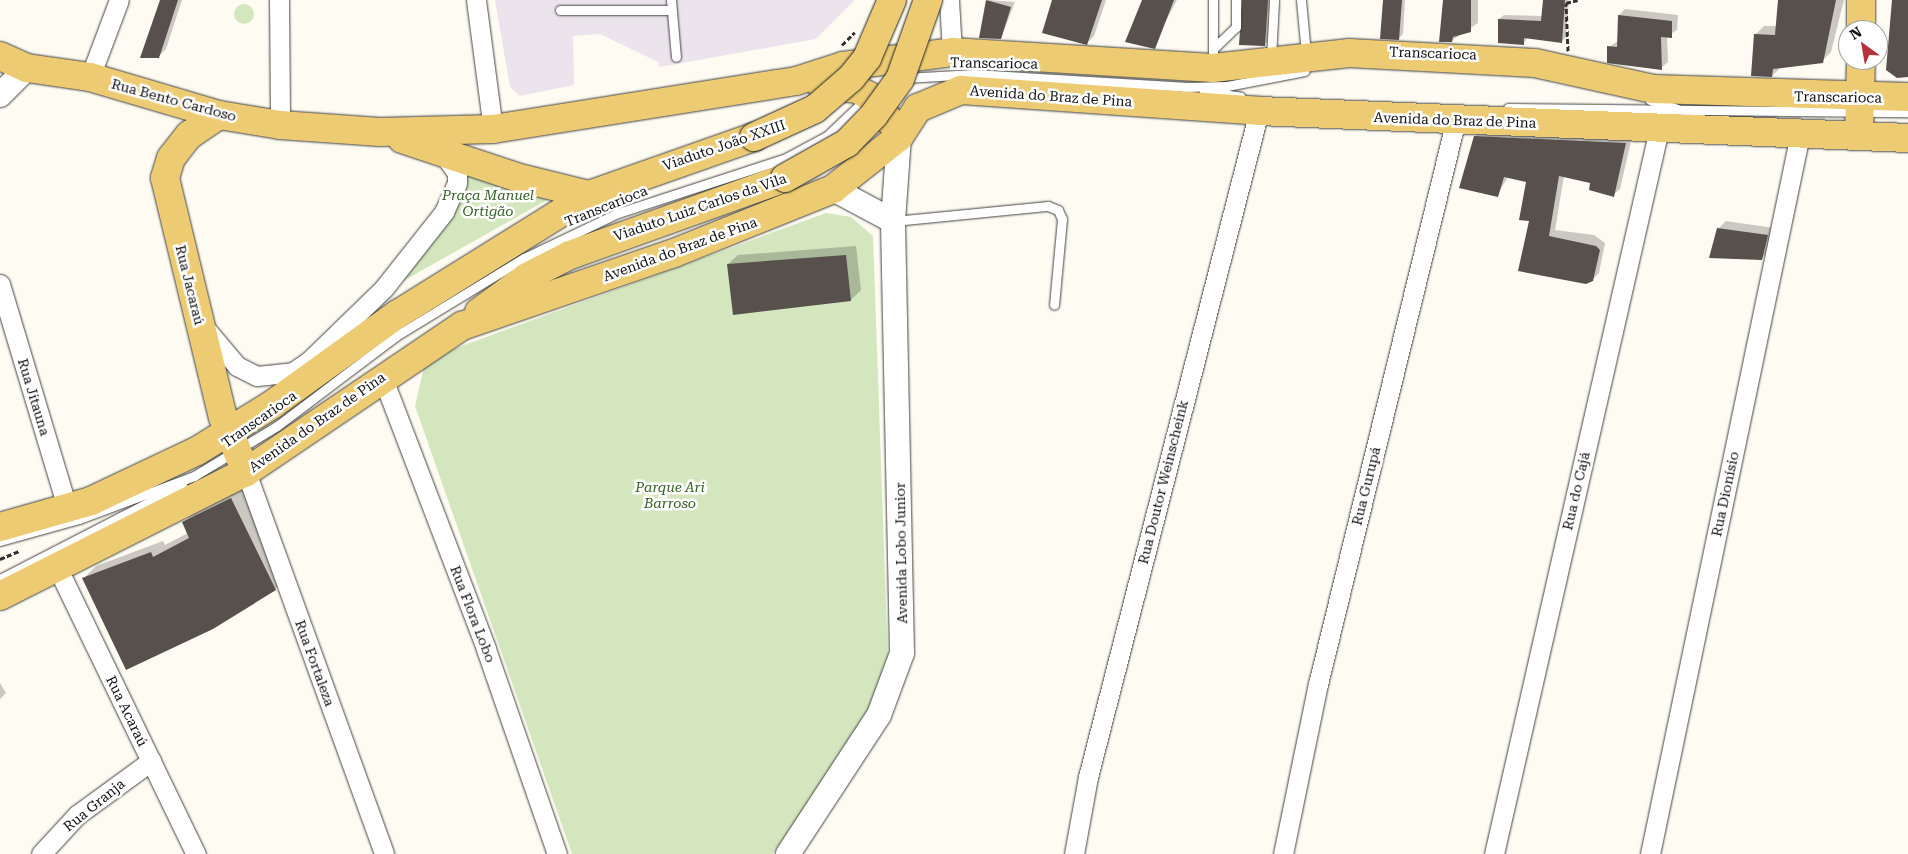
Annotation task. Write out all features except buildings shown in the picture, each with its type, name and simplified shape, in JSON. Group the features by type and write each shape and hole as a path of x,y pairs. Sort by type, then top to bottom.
{"main road":[{"name":"Viaduto João XXIII","path":"589,195 754,137 815,109 851,78 866,58 892,0"},
{"name":"Viaduto Luiz Carlos da Vila","path":"462,326 527,277 570,255 785,178 847,143 879,108 900,79 928,0"},
{"path":"1861,0 1861,20"},
{"name":"Avenida do Braz de Pina","path":"380,132 493,129 796,81 843,66 952,52 1310,62 1464,59 1566,69 1653,89 1860,114 1908,138"},
{"name":"Rua Bento Cardoso","path":"0,56 27,68 90,77 219,115 280,125 380,132"},
{"path":"1860,114 1861,70"},
{"path":"796,81 863,96 891,120 899,137"},
{"name":"Avenida do Braz de Pina","path":"0,596 58,569 237,453 382,376 462,326 674,253 841,183 899,137 927,102 961,90 1255,105 1456,119 1800,134 1908,97"},
{"path":"841,183 864,127 863,96"},
{"name":"Rua Jacaraú","path":"219,115 189,135 170,158 165,178 198,319 237,453"},
{"path":"380,132 516,177 589,195"},
{"path":"237,453 398,314 589,195"},
{"name":"Avenida do Braz de Pina","path":"0,527 68,510 158,472 237,453"}],"street":[{"path":"90,77 119,0"},
{"path":"279,0 280,125"},
{"path":"476,0 493,129"},
{"path":"949,0 952,52"},
{"path":"0,95 27,68"},
{"name":"Rua Doutor Weinscheink","path":"1074,854 1090,767 1255,105"},
{"name":"Rua Gurupá","path":"1283,854 1320,674 1456,119"},
{"name":"Rua do Cajá","path":"1494,854 1659,129"},
{"name":"Rua Dionísio","path":"1650,854 1800,134"},
{"name":"Avenida Lobo Junior","path":"788,854 879,715 902,654 892,221 899,137"},
{"path":"198,319 237,366 258,376 293,372 384,288 444,212 458,183 452,165 441,151"},
{"path":"841,183 892,221"},
{"name":"Rua Jitauna","path":"0,284 68,510"},
{"name":"Rua Flora Lobo","path":"382,376 486,649 557,854"},
{"name":"Rua Fortaleza","path":"237,453 384,854"},
{"name":"Rua Acaraú","path":"58,569 196,854"},
{"name":"Rua Granja","path":"41,854 77,815 151,761"}],"lane":[{"path":"671,0 670,10 676,57"},
{"path":"1213,0 1213,58"},
{"path":"1213,58 1236,27 1236,0"},
{"path":"1271,60 1274,0"},
{"path":"1301,0 1310,62"},
{"path":"560,10 670,10"},
{"name":"Transcarioca","path":"0,579 157,500 194,476 237,453 396,336 524,258 618,213 786,158 827,136 863,96 896,79 974,74 1184,87 1227,86 1310,62"},
{"name":"Transcarioca","path":"1360,66 1438,65 1516,72 1594,88"},
{"name":"Transcarioca","path":"1184,87 1255,105"},
{"name":"Transcarioca","path":"1612,92 1678,109"},
{"name":"Transcarioca","path":"1493,108 1678,109 1860,114 1908,112"},
{"path":"892,221 1048,206 1058,210 1062,219 1054,305"},
{"name":"Transcarioca","path":"0,541 79,519 194,476"}],"path":[{"path":"1566,69 1566,3 1578,0"},
{"path":"0,559 19,551"}],"shaded area":[{"path":"495,0 855,0 816,39 660,67 658,62 600,34 573,36 574,85 520,96 510,87"}],"green space":[{"path":"244,4 251,7 254,14 251,21 244,24 237,21 234,14 237,7"},
{"name":"Praça Manuel Ortigão","path":"463,162 554,196 389,289 463,191 467,178"},
{"name":"Parque Ari Barroso","path":"826,213 851,217 873,236 888,663 861,728 773,854 572,854 415,406 426,359"}]}
